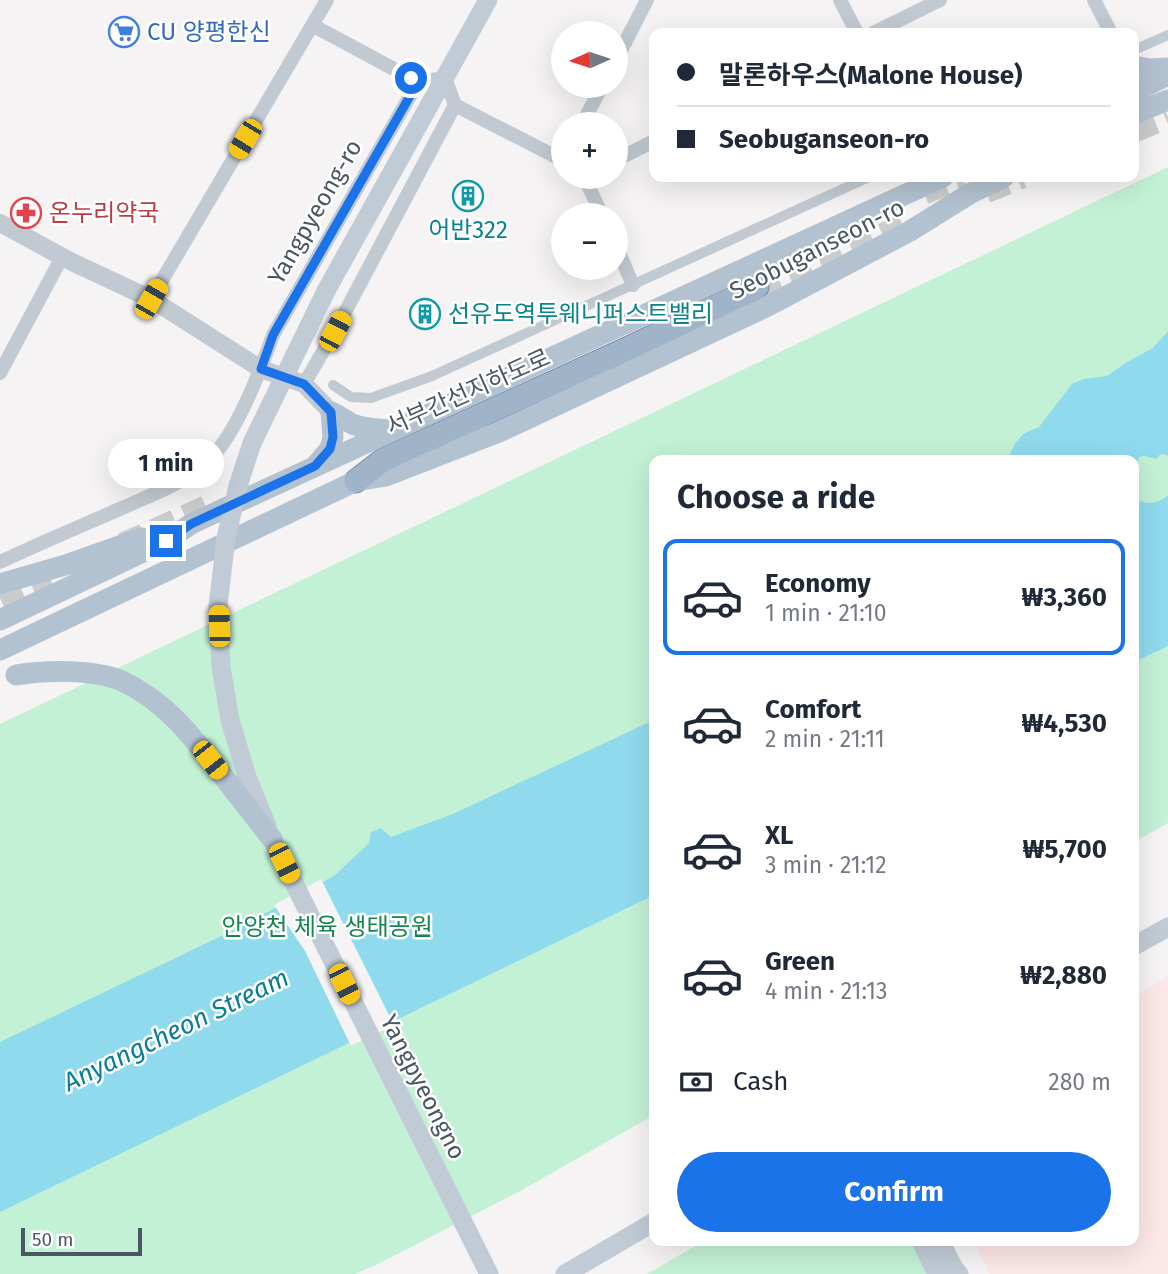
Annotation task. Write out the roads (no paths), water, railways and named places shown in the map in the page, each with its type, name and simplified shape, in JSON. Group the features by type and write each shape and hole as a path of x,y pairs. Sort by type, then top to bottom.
{"highway":[{"name":"서부간선지하도로","path":"356,481 383,460 757,288"}],"main road":[{"name":"Yangpyeong-ro","path":"327,289 488,0"},
{"path":"1139,67 1168,68"},
{"path":"1139,90 1168,75"},
{"path":"1139,112 1168,100"},
{"path":"891,200 907,182"},
{"name":"Seobuganseon-ro","path":"0,620 166,541 191,524 932,182"},
{"name":"Seobuganseon-ro","path":"0,650 356,481 386,476 499,432 766,307 910,231 994,182"},
{"name":"Yangpyeongno","path":"327,289 252,443 238,485 226,538 218,606 220,667 230,720 247,777 272,839 489,1274"},
{"path":"331,412 352,424 395,430"},
{"path":"315,466 330,449 333,437 331,412"},
{"path":"0,584 111,550 162,530 191,524"},
{"path":"8,677 55,671 88,673 120,680 148,696 171,714 195,740 272,839"},
{"path":"1139,943 1168,927"},
{"path":"565,1274 649,1225"},
{"path":"923,1246 937,1274"},
{"path":"943,1246 959,1274"}],"street":[{"path":"151,299 327,0"},
{"path":"628,37 647,0"},
{"path":"840,0 854,28"},
{"path":"883,28 940,0"},
{"path":"1094,0 1108,28"},
{"path":"312,26 418,82 445,78 455,105 551,154"},
{"path":"1139,49 1168,36"},
{"name":"Yangpyeong-ro","path":"0,562 168,487 207,462 237,419 261,369 273,335 418,82"},
{"path":"304,384 455,105"},
{"path":"628,154 649,144"},
{"path":"333,386 351,397 371,398 432,376 858,182"},
{"path":"0,223 62,257 151,299 261,369 304,384 331,412"},
{"path":"0,373 62,257"},
{"path":"628,274 633,285"}],"water":[{"path":"1168,331 1168,457 1165,454 1159,455 1157,459 1139,455 1010,455 1023,434 1039,427 1072,384 1084,379 1107,376 1153,348"},
{"path":"1168,495 1168,646 1139,660 1139,502 1162,499"},
{"name":"Anyangcheon Stream","path":"649,722 649,897 0,1212 0,1042 236,929 334,876 369,843 371,832 381,828 391,837 453,814"}],"tunnel":[{"path":"1139,129 1168,117"},
{"path":"924,193 951,182"},
{"path":"986,192 1010,182"},
{"path":"757,287 903,226"},
{"path":"123,544 206,507"},
{"path":"0,598 49,576"}],"place":[{"name":"CU 양평한신","path":"124,32"},
{"name":"어반322","path":"468,196"},
{"name":"온누리약국","path":"26,213"},
{"name":"선유도역투웨니퍼스트밸리","path":"425,314"}],"park label":[{"name":"안양천 체육 생태공원","path":"327,927"}]}
